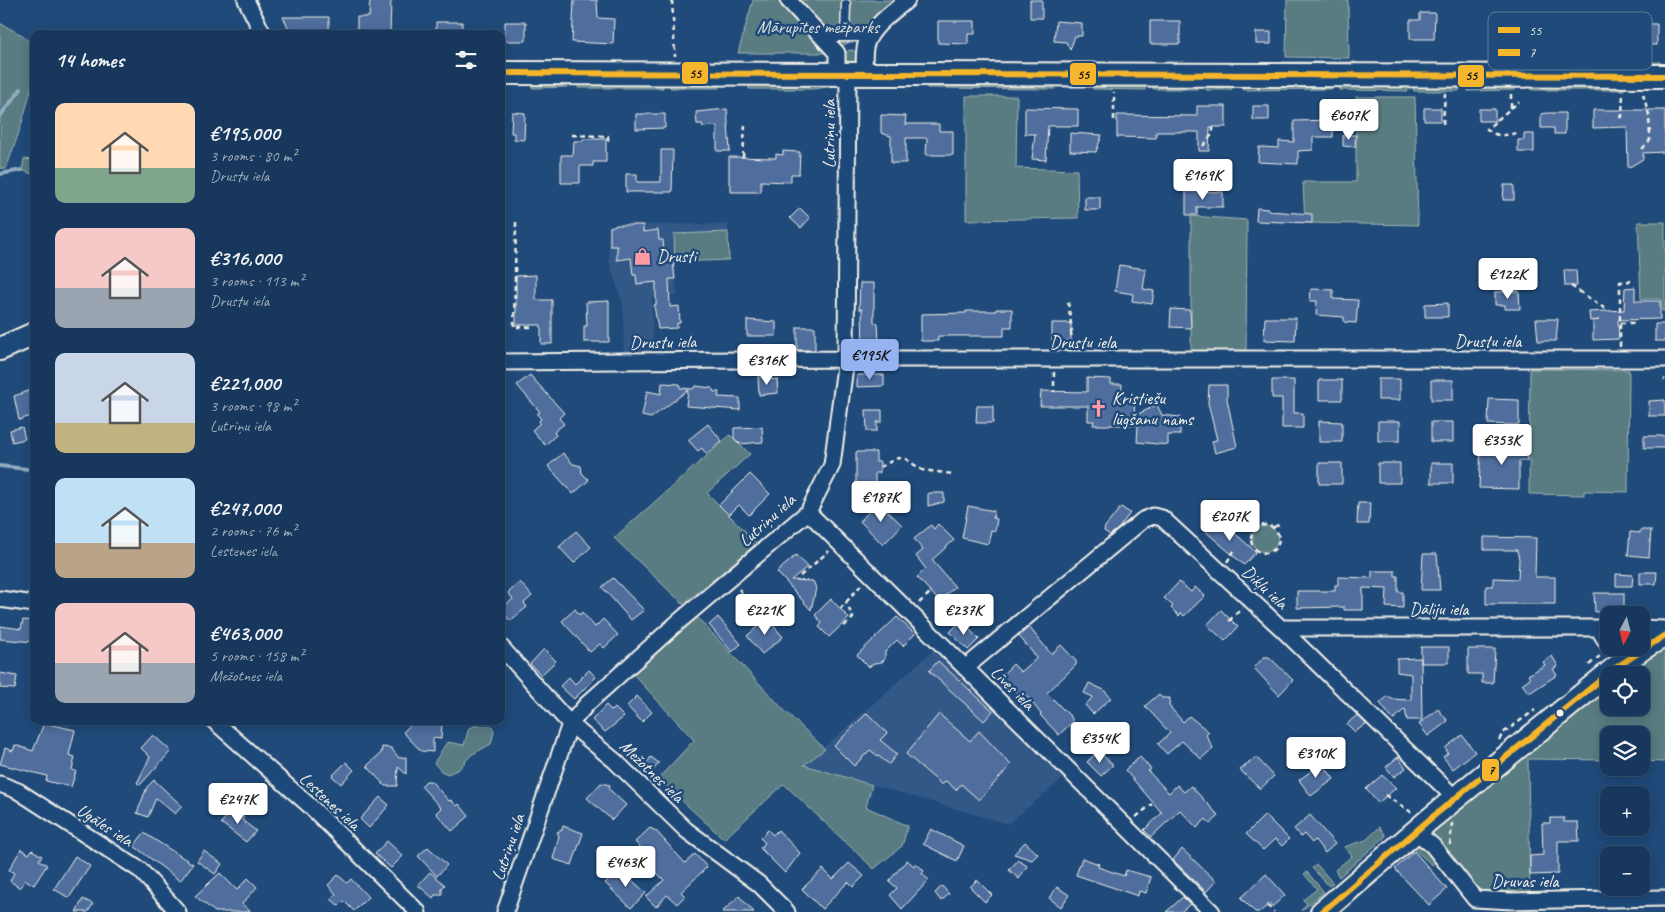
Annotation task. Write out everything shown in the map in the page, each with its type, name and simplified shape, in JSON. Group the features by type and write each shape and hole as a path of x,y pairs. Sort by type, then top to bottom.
{"main road":[{"path":"505,73 850,72 1238,77 1665,76"},
{"path":"0,350 30,336"},
{"path":"1650,644 1665,635"},
{"path":"1322,912 1413,822 1456,797 1609,656"}],"street":[{"path":"246,0 261,30"},
{"path":"788,0 837,53 850,72 869,37 882,21 907,0"},
{"name":"Lutriņu iela","path":"505,912 570,724 587,704 808,512 832,465 846,359 850,72"},
{"name":"Drustu iela","path":"505,362 846,359 1665,359"},
{"name":"Līves iela","path":"808,512 1212,912"},
{"name":"Dikļu iela","path":"965,668 1098,556 1143,520 1153,516 1169,522 1456,797"},
{"path":"0,600 30,604"},
{"name":"Dāliju iela","path":"1281,628 1600,628"},
{"path":"1650,628 1665,628"},
{"name":"Mežotnes iela","path":"505,652 570,724 588,737 686,830 759,884 787,912"},
{"path":"505,669 520,670"},
{"name":"Lestenes iela","path":"219,725 310,806 418,912"},
{"name":"Ugāles iela","path":"0,784 18,791 140,870 178,912"},
{"name":"Druvas iela","path":"1413,822 1478,905 1511,901 1665,898"}],"lane":[{"path":"845,37 846,4"},
{"path":"823,37 869,37"}],"path":[{"path":"672,0 675,60"},
{"path":"1114,92 1114,120"},
{"path":"1443,124 1445,92"},
{"path":"1511,92 1511,108"},
{"path":"1620,117 1622,117 1622,92"},
{"path":"1642,149 1650,140 1649,115 1643,92"},
{"path":"1517,133 1499,136 1493,134 1487,128 1519,102"},
{"path":"743,157 744,125"},
{"path":"1203,146 1213,133 1213,127"},
{"path":"572,135 608,136 608,144"},
{"path":"516,222 514,326 535,326"},
{"path":"1620,359 1620,282 1631,281"},
{"path":"1571,286 1607,310"},
{"path":"1068,302 1072,331"},
{"path":"1620,323 1637,322"},
{"path":"1054,360 1054,392"},
{"path":"880,467 898,458 906,459 922,470 953,474"},
{"path":"1274,528 1282,523"},
{"path":"1265,524 1274,528 1279,536 1274,550 1265,553 1256,550 1251,541 1252,532 1265,524"},
{"path":"800,576 839,542"},
{"path":"840,609 871,574"},
{"path":"729,579 742,592 763,622"},
{"path":"844,626 853,618 846,602"},
{"path":"1385,795 1413,822"},
{"path":"1453,871 1450,838 1456,797"},
{"path":"1126,826 1152,804"},
{"path":"1268,906 1274,912"}],"shaded area":[{"path":"728,224 729,260 675,262 677,295 652,297 653,359 624,359 623,305 609,261 608,225"},
{"path":"938,646 1066,776 1008,824 804,765"}],"green space":[{"name":"Mārupītes mežparks","path":"753,0 897,0 860,37 827,53 738,53"},
{"path":"1287,0 1348,0 1349,58 1286,57"},
{"path":"0,23 17,32 30,43 30,92 16,142 6,169 0,168"},
{"path":"851,50 856,52 858,57 856,62 851,64 846,62 844,57 846,52"},
{"path":"1282,62 1356,62 1354,66 1283,67"},
{"path":"1652,62 1660,62 1660,66 1652,66"},
{"path":"562,82 567,87 533,88 531,86 533,83"},
{"path":"661,82 663,88 578,88 578,84"},
{"path":"671,82 720,82 719,88 670,88"},
{"path":"832,82 835,86 813,89 749,89 749,83"},
{"path":"927,84 1054,84 1055,89 927,88"},
{"path":"1092,84 1145,85 1145,90 1093,89"},
{"path":"1154,84 1196,84 1197,89 1153,89"},
{"path":"1206,84 1230,84 1233,87 1231,90 1206,90"},
{"path":"1244,84 1331,84 1331,89 1243,90"},
{"path":"1340,84 1408,86 1408,91 1340,90"},
{"path":"1459,84 1459,91 1414,91 1413,85"},
{"path":"1468,85 1515,85 1515,90 1468,91"},
{"path":"1531,85 1624,85 1624,90 1532,90"},
{"path":"966,96 1017,96 1016,168 1077,170 1078,218 966,220"},
{"path":"1356,97 1415,97 1418,225 1305,223 1303,182 1356,182"},
{"path":"24,159 30,160 30,173 22,170"},
{"path":"1191,216 1247,220 1246,353 1191,353"},
{"path":"1638,222 1665,222 1665,311 1662,311 1661,299 1641,299"},
{"path":"728,232 729,260 675,262 674,234"},
{"path":"1530,369 1629,370 1628,492 1584,491 1584,495 1529,494"},
{"path":"730,435 750,454 707,493 758,544 683,604 614,538"},
{"path":"1265,526 1274,530 1278,539 1274,548 1265,552 1256,548 1252,539 1256,530"},
{"path":"696,616 784,710 825,749 804,765 872,785 866,807 908,826 902,846 874,869 784,784 724,839 658,779 694,740 633,674"},
{"path":"1665,646 1665,762 1650,761 1650,726 1600,726 1600,760 1528,759 1530,894 1487,894 1476,887 1428,833 1483,791 1494,776 1600,689 1600,716 1650,716 1650,666 1632,666"},
{"path":"492,726 494,732 491,744 471,755 459,769 448,774 441,771 434,763 447,742 464,745 469,728"},
{"path":"1380,827 1386,836 1339,877 1335,870 1352,856 1344,847 1366,840"},
{"path":"1420,844 1426,846 1437,861 1432,865 1414,849 1390,870 1388,867 1412,845"},
{"path":"1317,865 1333,883 1329,886 1312,868"},
{"path":"1307,872 1324,892 1301,911 1307,903 1303,900 1317,889 1304,874"},
{"path":"1382,872 1385,875 1342,912 1334,912"}],"building":[{"path":"370,0 391,0 390,30 357,30 357,17 369,17"},
{"path":"574,0 597,0 598,18 614,19 613,44 572,42"},
{"path":"1030,0 1042,0 1042,18 1030,18"},
{"path":"1420,13 1435,13 1434,39 1410,39 1410,20 1420,20"},
{"path":"283,17 329,17 329,30 290,30"},
{"path":"938,21 975,21 975,34 968,34 968,44 938,43"},
{"path":"1056,21 1082,23 1082,36 1075,36 1070,50 1066,42 1054,41"},
{"path":"1150,21 1180,21 1180,44 1150,44"},
{"path":"436,22 462,22 462,30 436,30"},
{"path":"505,22 526,22 526,41 505,41"},
{"path":"1652,24 1657,24 1657,45 1652,45"},
{"path":"1256,32 1271,32 1271,44 1256,44"},
{"path":"1197,106 1226,106 1226,127 1210,127 1209,151 1199,151 1199,132 1156,132 1156,138 1117,137 1117,115 1197,116"},
{"path":"1253,106 1269,106 1269,120 1253,120"},
{"path":"1025,108 1078,109 1078,126 1048,126 1046,160 1032,159 1035,134 1025,134"},
{"path":"1424,108 1441,108 1441,121 1424,121"},
{"path":"727,109 730,151 717,151 717,126 703,127 702,124 697,124 696,112"},
{"path":"1479,109 1495,109 1495,121 1479,121"},
{"path":"1593,110 1665,110 1665,152 1643,153 1643,159 1628,168 1627,127 1593,128"},
{"path":"512,112 525,113 524,140 514,139 514,133 511,133"},
{"path":"1565,113 1565,134 1554,134 1554,128 1541,128 1541,114"},
{"path":"636,114 665,114 665,128 636,129"},
{"path":"881,115 906,116 905,124 939,124 939,131 953,131 953,155 926,155 927,138 906,138 906,163 891,163 891,136 881,133"},
{"path":"1333,120 1333,137 1313,137 1313,150 1298,151 1298,164 1258,162 1259,147 1279,148 1279,141 1294,142 1294,121"},
{"path":"1070,133 1102,135 1096,152 1070,151"},
{"path":"1524,134 1534,134 1534,152 1518,152 1518,140 1524,140"},
{"path":"1343,135 1356,135 1355,147 1343,146"},
{"path":"583,139 606,139 606,162 593,162 593,166 580,166 580,183 561,183 561,155 573,155 574,141 583,141"},
{"path":"661,150 673,150 672,192 626,192 626,174 637,174 637,182 661,182"},
{"path":"783,151 800,152 799,174 791,174 791,182 761,181 761,192 731,192 731,184 729,184 729,157 776,158 776,154 783,155"},
{"path":"1504,185 1514,185 1514,200 1503,200"},
{"path":"1186,191 1223,192 1223,207 1197,207 1197,215 1186,215"},
{"path":"1085,197 1100,197 1100,210 1085,210"},
{"path":"800,208 810,218 801,228 790,218"},
{"path":"1257,208 1268,209 1268,211 1312,214 1312,223 1256,221"},
{"name":"Drusti","path":"616,225 643,225 643,232 658,230 659,240 663,240 664,253 669,252 670,263 673,262 675,279 669,279 670,307 679,306 680,323 677,323 677,328 658,329 654,305 656,305 656,282 637,284 636,275 633,275 631,258 617,260 617,246 610,246 610,227"},
{"path":"1119,265 1146,269 1143,289 1154,291 1152,304 1132,301 1133,294 1115,291"},
{"path":"1564,270 1576,270 1577,286 1565,286"},
{"path":"536,275 536,300 552,300 552,344 541,344 541,325 516,325 516,276"},
{"path":"860,283 874,283 874,322 878,323 879,343 875,343 875,350 863,350 862,309 859,309"},
{"path":"1635,287 1635,301 1660,301 1660,319 1618,320 1619,339 1593,340 1593,321 1599,320 1590,321 1589,312 1624,310 1625,288"},
{"path":"1311,289 1333,290 1333,299 1358,300 1356,323 1344,322 1344,317 1316,315 1317,301 1310,301"},
{"path":"1519,291 1520,309 1505,309 1505,305 1495,305 1495,292"},
{"path":"609,301 609,342 584,342 584,326 587,326 586,302"},
{"path":"1448,303 1448,317 1425,317 1425,304"},
{"path":"996,309 1012,309 1012,327 1004,327 1004,336 938,336 938,341 921,341 921,314 996,311"},
{"path":"1171,309 1190,310 1191,328 1170,327"},
{"path":"1265,318 1296,318 1295,341 1264,340"},
{"path":"1536,319 1558,319 1556,341 1538,341"},
{"path":"747,320 776,322 776,336 747,336"},
{"path":"1052,323 1071,323 1071,341 1052,341"},
{"path":"1655,324 1665,324 1665,341 1655,341"},
{"path":"797,327 815,327 815,350 797,350"},
{"path":"530,375 564,413 559,418 564,424 554,432 556,435 545,445 532,430 540,423 541,419 537,414 540,412 517,385"},
{"path":"857,375 884,375 884,386 857,387"},
{"path":"758,377 769,377 769,380 777,379 778,393 759,395"},
{"path":"1087,378 1111,379 1111,384 1122,384 1121,397 1135,398 1134,416 1157,405 1162,415 1180,417 1180,435 1168,435 1168,445 1137,442 1138,425 1093,425 1094,421 1088,421 1088,406 1040,406 1041,391 1087,392"},
{"path":"1378,379 1400,379 1400,400 1378,400"},
{"path":"1272,380 1294,380 1294,413 1303,413 1303,428 1282,428 1282,398 1272,398"},
{"path":"1319,380 1342,380 1342,400 1319,400"},
{"path":"1431,380 1453,380 1453,400 1431,400"},
{"path":"662,383 680,384 680,388 693,389 696,386 712,388 714,392 719,392 718,397 740,398 740,410 686,406 688,390 651,418 642,416 647,391 661,394"},
{"path":"1209,385 1227,385 1227,399 1237,447 1215,453 1212,441 1217,440 1208,403"},
{"path":"30,390 30,416 19,420 14,396"},
{"path":"1489,399 1519,400 1519,425 1488,424"},
{"path":"1665,400 1665,416 1649,416 1649,401"},
{"path":"977,406 993,406 993,423 976,423"},
{"path":"866,410 882,410 882,422 877,422 877,431 867,431"},
{"path":"1319,421 1342,422 1342,442 1319,442"},
{"path":"1378,421 1400,421 1400,441 1378,441"},
{"path":"1431,422 1453,422 1453,442 1431,442"},
{"path":"708,424 722,441 706,454 702,448 698,451 688,440"},
{"path":"22,427 25,439 12,442 10,430"},
{"path":"762,427 763,442 740,444 734,438 734,428"},
{"path":"1518,434 1528,434 1527,461 1519,461 1519,489 1479,488 1481,444 1493,445 1493,452 1517,453"},
{"path":"1644,436 1665,436 1665,448 1644,448"},
{"path":"856,452 876,452 876,462 880,462 880,473 875,473 875,484 856,484"},
{"path":"563,453 573,464 581,466 582,473 589,480 573,494 548,466"},
{"path":"1319,463 1342,463 1342,484 1319,484"},
{"path":"1378,463 1400,463 1400,483 1378,483"},
{"path":"1431,463 1453,463 1453,483 1431,483"},
{"path":"750,474 770,494 749,515 739,505 729,515 719,505"},
{"path":"928,493 944,493 944,502 928,506"},
{"path":"878,502 902,525 883,545 860,521"},
{"path":"1358,503 1370,503 1369,524 1357,524"},
{"path":"968,506 994,511 993,518 997,519 995,531 991,530 988,544 962,538"},
{"path":"1121,507 1130,513 1119,528 1110,535 1104,531 1105,527"},
{"path":"1213,520 1220,525 1222,522 1256,552 1244,565 1204,530"},
{"path":"938,524 954,540 932,560 955,587 939,601 917,577 926,569 916,556 923,550 914,539 931,525 934,529"},
{"path":"1640,530 1651,530 1649,557 1628,555 1630,532 1640,533"},
{"path":"576,531 591,547 574,563 559,547"},
{"path":"1484,537 1536,538 1535,577 1555,577 1555,604 1486,604 1486,586 1493,586 1493,578 1518,579 1519,559 1517,550 1484,550"},
{"path":"1423,554 1437,554 1440,590 1421,590"},
{"path":"796,555 807,567 791,580 813,581 816,588 811,610 777,572"},
{"path":"1372,571 1395,571 1395,576 1398,576 1398,592 1403,592 1403,608 1386,607 1387,589 1363,588 1363,610 1344,610 1344,607 1297,608 1297,591 1335,591 1335,585 1338,585 1338,577 1372,578"},
{"path":"1640,572 1657,572 1656,584 1640,584"},
{"path":"1616,574 1633,575 1632,586 1616,586"},
{"path":"613,578 644,610 631,620 602,587"},
{"path":"520,582 532,596 524,603 527,607 510,621 505,614 505,606 513,599 508,593"},
{"path":"1179,582 1191,592 1195,587 1205,596 1184,616 1181,613 1179,616 1171,608 1173,606 1164,598"},
{"path":"1594,593 1624,593 1624,606 1600,606 1600,612 1595,612"},
{"path":"831,599 849,618 829,637 819,627 822,623 815,615"},
{"path":"575,609 580,615 582,612 595,627 603,619 618,635 604,648 600,644 590,652 562,621"},
{"path":"1221,610 1238,627 1225,641 1207,625"},
{"path":"718,617 741,644 732,652 709,625"},
{"path":"897,617 915,634 903,646 897,640 885,652 885,659 882,662 874,663 869,667 857,655"},
{"path":"767,618 783,637 762,654 747,636"},
{"path":"23,620 30,621 30,642 0,639 0,626 21,629"},
{"path":"961,621 979,639 968,650 950,632"},
{"path":"1029,627 1051,654 1061,645 1076,661 1076,665 1047,693 1072,718 1072,722 1059,735 1040,715 1025,694 1022,697 1000,677 1013,664 1021,672 1037,658 1019,636"},
{"path":"1421,647 1449,647 1449,663 1421,663"},
{"path":"544,649 556,661 541,675 530,664"},
{"path":"1468,649 1495,649 1493,683 1482,683 1482,674 1468,674"},
{"path":"1552,656 1558,666 1553,669 1557,675 1531,692 1528,692 1522,684 1530,678 1528,675 1545,665 1543,662"},
{"path":"1264,657 1269,657 1293,680 1279,695 1254,668"},
{"path":"1421,658 1422,720 1407,720 1405,709 1393,720 1380,703 1388,696 1391,699 1411,700 1411,674 1397,672 1397,659"},
{"path":"938,661 993,711 984,721 929,671"},
{"path":"589,670 596,677 574,699 560,686 569,677 575,684"},
{"path":"0,673 17,676 15,689 0,688"},
{"path":"1089,683 1104,690 1111,698 1093,714 1085,705 1093,697 1084,693"},
{"path":"1159,694 1162,698 1170,698 1169,706 1183,722 1189,716 1209,732 1206,735 1213,748 1201,759 1182,741 1167,754 1158,744 1170,733 1145,706"},
{"path":"637,696 652,712 642,722 627,706"},
{"path":"606,705 612,711 615,708 624,717 605,732 592,720"},
{"path":"1438,709 1448,721 1428,736 1419,724"},
{"path":"867,713 887,733 880,740 897,754 889,764 870,750 854,766 834,746"},
{"path":"939,714 970,741 979,731 1011,765 979,800 961,784 956,790 946,781 942,785 906,754"},
{"path":"1357,715 1366,724 1355,732 1347,724"},
{"path":"43,725 75,730 69,755 75,757 72,770 76,771 71,787 46,781 47,776 0,764 5,748 13,751 15,745 33,751"},
{"path":"411,725 442,725 441,739 433,738 433,752 421,751 403,732"},
{"path":"153,735 171,751 140,785 137,783 150,757 141,748"},
{"path":"1462,735 1475,752 1453,769 1443,757 1448,753 1445,748"},
{"path":"1325,736 1337,747 1321,761 1314,753 1320,748 1316,743"},
{"path":"382,747 391,748 399,758 406,757 406,774 398,767 397,786 385,786 367,766 381,753"},
{"path":"1098,751 1113,765 1101,776 1087,762"},
{"path":"651,757 659,763 651,773 643,768"},
{"path":"1140,757 1151,769 1148,771 1169,793 1177,785 1184,792 1191,786 1219,816 1210,824 1206,819 1197,828 1180,810 1151,837 1144,830 1162,813 1125,770"},
{"path":"1256,757 1274,776 1260,789 1240,770"},
{"path":"1398,757 1406,768 1394,777 1386,767"},
{"path":"346,762 354,770 341,784 332,776"},
{"path":"1322,763 1334,779 1311,796 1299,780"},
{"path":"1382,775 1396,788 1378,803 1366,789"},
{"path":"154,780 182,806 175,814 156,798 148,817 137,813 147,787"},
{"path":"426,781 431,781 449,801 451,800 457,806 459,804 469,816 452,831 436,813 441,808 421,786"},
{"path":"601,783 610,785 609,789 626,805 612,820 587,798"},
{"path":"380,797 389,805 369,828 360,819"},
{"path":"234,808 244,817 242,820 256,831 246,842 221,823"},
{"path":"1265,815 1289,839 1282,846 1275,839 1263,850 1246,834"},
{"path":"1310,815 1335,844 1325,853 1315,840 1312,843 1304,834 1301,837 1294,829"},
{"path":"1550,818 1564,818 1564,822 1578,822 1579,841 1558,841 1558,874 1530,875 1530,856 1543,855 1542,823 1550,823"},
{"path":"563,826 583,833 572,865 553,859 559,836 557,832 562,830"},
{"path":"650,828 656,831 685,863 695,854 707,867 681,892 685,896 677,904 667,895 656,907 646,897 664,880 648,864 653,860 635,842"},
{"path":"931,829 964,846 957,861 923,844"},
{"path":"768,830 773,835 778,830 800,853 785,873 760,848 765,843 760,838"},
{"path":"144,833 193,864 180,881 134,846"},
{"path":"387,841 403,856 391,868 375,854"},
{"path":"1025,842 1038,854 1032,860 1014,854"},
{"path":"428,847 447,865 437,876 418,856"},
{"path":"21,849 29,854 32,850 42,856 39,860 47,865 34,885 25,880 20,888 10,881 14,873 9,870"},
{"path":"1182,849 1216,881 1206,892 1173,860"},
{"path":"204,851 222,864 215,874 197,861"},
{"path":"1414,851 1447,889 1429,905 1395,869"},
{"path":"75,856 90,866 69,898 54,889"},
{"path":"1082,858 1099,864 1098,867 1124,876 1126,870 1151,877 1146,893 1139,891 1138,896 1076,875"},
{"path":"907,860 914,866 916,863 924,871 922,874 929,880 902,909 890,895 897,888 889,881"},
{"path":"1018,860 1027,866 1019,879 1009,870"},
{"path":"849,863 864,876 853,887 848,882 822,909 802,889 823,869 833,879"},
{"path":"620,869 646,893 631,908 605,883"},
{"path":"430,872 445,885 442,888 442,895 435,895 433,898 418,885"},
{"path":"220,873 237,890 248,878 257,887 242,904 251,912 215,912 195,896"},
{"path":"1266,874 1285,895 1272,907 1270,903 1260,912 1255,912 1241,898"},
{"path":"338,875 347,883 351,879 368,897 354,911 344,901 339,906 331,899 336,894 328,885"},
{"path":"977,880 992,895 985,902 970,887"},
{"path":"942,886 949,894 941,901 935,893"},
{"path":"1057,887 1069,895 1061,907 1049,898"},
{"path":"739,896 754,912 722,912"},
{"path":"1183,897 1190,904 1181,912 1166,912"},
{"path":"83,899 93,904 88,912 76,912"}],"waterway":[{"path":"0,116 21,89"},
{"path":"0,174 22,170"},
{"path":"0,466 27,469"}],"transit line":[{"name":"55","path":"505,73 1665,76"},
{"name":"7","path":"1322,912 1430,819 1614,669 1665,635"}],"place":[{"name":"Drusti","path":"643,256"},
{"name":"Kristiešu lūgšanu nams","path":"1098,408"}]}
